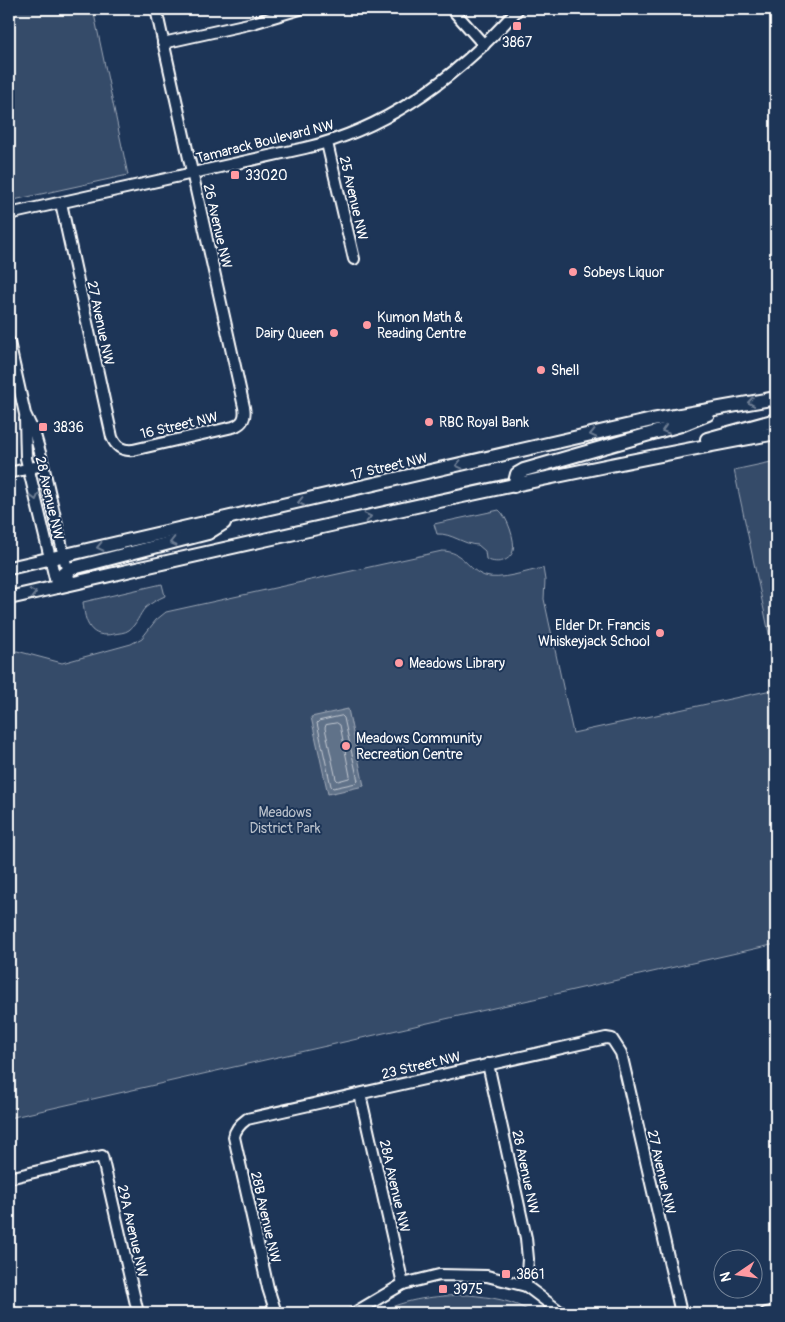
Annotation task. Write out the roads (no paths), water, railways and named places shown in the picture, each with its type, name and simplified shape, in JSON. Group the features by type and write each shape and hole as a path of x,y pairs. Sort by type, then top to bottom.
{"main road":[{"name":"17 Street NW","path":"9,568 652,420 776,398"},
{"path":"514,486 517,474 524,470 681,425 726,406"},
{"path":"670,453 715,435 776,420"},
{"path":"9,598 514,486 776,433"},
{"path":"57,587 60,578 67,570 208,533 233,517"}],"street":[{"name":"26 Avenue NW","path":"156,9 244,407 244,420"},
{"path":"163,43 253,23 288,11 300,9"},
{"path":"452,9 484,45"},
{"name":"Tamarack Boulevard NW","path":"9,214 327,143 364,128 404,107 448,77 484,45 518,9"},
{"name":"25 Avenue NW","path":"327,143 354,260"},
{"name":"27 Avenue NW","path":"61,203 112,437 119,448"},
{"name":"28 Avenue NW","path":"9,344 25,414 35,435 43,465 70,584"},
{"name":"28 Avenue NW","path":"25,414 28,469 57,587"},
{"name":"16 Street NW","path":"119,448 133,450 238,426 244,420"},
{"path":"9,473 43,465"},
{"name":"23 Street NW","path":"238,1127 247,1119 606,1038 612,1039"},
{"name":"27 Avenue NW","path":"612,1039 620,1053 681,1313"},
{"name":"28 Avenue NW","path":"488,1064 526,1238 528,1260 526,1286"},
{"name":"28A Avenue NW","path":"360,1094 403,1284"},
{"name":"28B Avenue NW","path":"238,1127 234,1137 268,1288 276,1313"},
{"name":"29A Avenue NW","path":"9,1178 102,1156 138,1313"},
{"path":"354,1313 403,1284 439,1275 487,1276 526,1286 562,1313"},
{"path":"766,1313 776,1311"}],"water":[{"path":"348,709 364,786 328,794 311,717"}],"place":[{"name":"3867","path":"517,26"},
{"name":"33020","path":"235,175"},
{"name":"Sobeys Liquor","path":"573,272"},
{"name":"Kumon Math & Reading Centre","path":"367,325"},
{"name":"Dairy Queen","path":"334,333"},
{"name":"Shell","path":"541,370"},
{"name":"RBC Royal Bank","path":"429,422"},
{"name":"3836","path":"43,427"},
{"name":"Elder Dr. Francis Whiskeyjack School","path":"660,633"},
{"name":"Meadows Library","path":"399,663"},
{"name":"Meadows Community Recreation Centre","path":"346,746"},
{"name":"3861","path":"506,1274"},
{"name":"3975","path":"443,1289"}],"park label":[{"name":"Meadows District Park","path":"285,820"}]}
